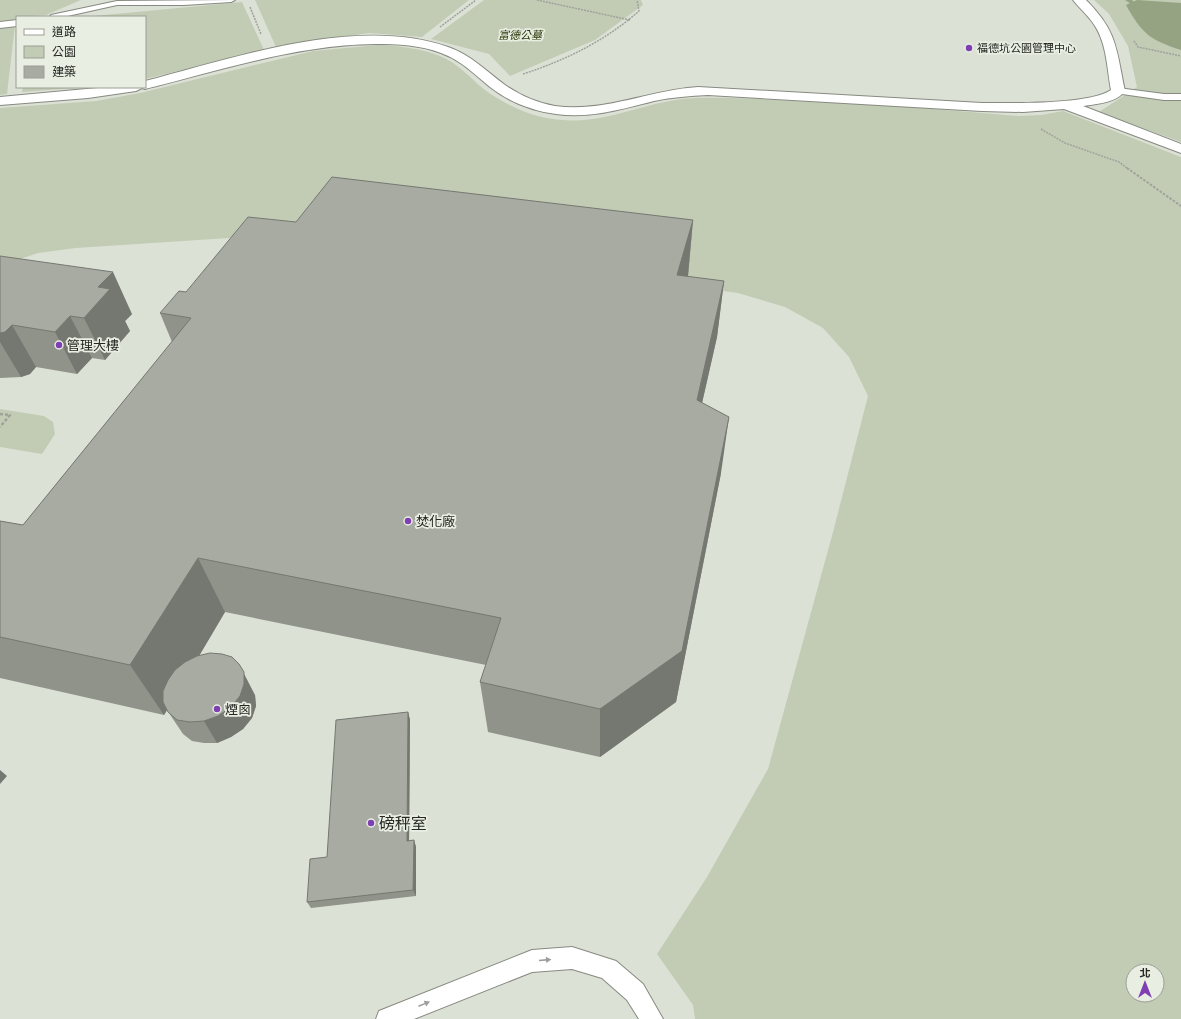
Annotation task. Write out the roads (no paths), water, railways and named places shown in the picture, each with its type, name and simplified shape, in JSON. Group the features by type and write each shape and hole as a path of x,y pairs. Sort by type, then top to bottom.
{"street":[{"path":"146,85 270,54 318,45 371,40 395,40 419,43 464,58 494,84 523,101 543,107 568,111 591,111 664,95 696,92 1019,108 1066,105 1108,97 1118,91 1108,41 1104,30 1079,0"},
{"path":"0,101 88,94 129,88"},
{"path":"1066,105 1181,149"}],"lane":[{"path":"58,16 126,0"},
{"path":"118,2 184,3 231,0"},
{"path":"0,25 16,23"},
{"path":"1118,91 1164,97 1181,97"},
{"path":"388,1019 532,961 572,958 608,969 635,992 652,1019"}],"place":[{"name":"福德坑公園管理中心","path":"969,48"},
{"name":"管理大樓","path":"59,345"},
{"name":"焚化廠","path":"408,521"},
{"name":"煙囪","path":"217,709"},
{"name":"磅秤室","path":"371,823"}],"park label":[{"name":"富德公墓","path":"520,35"}]}
